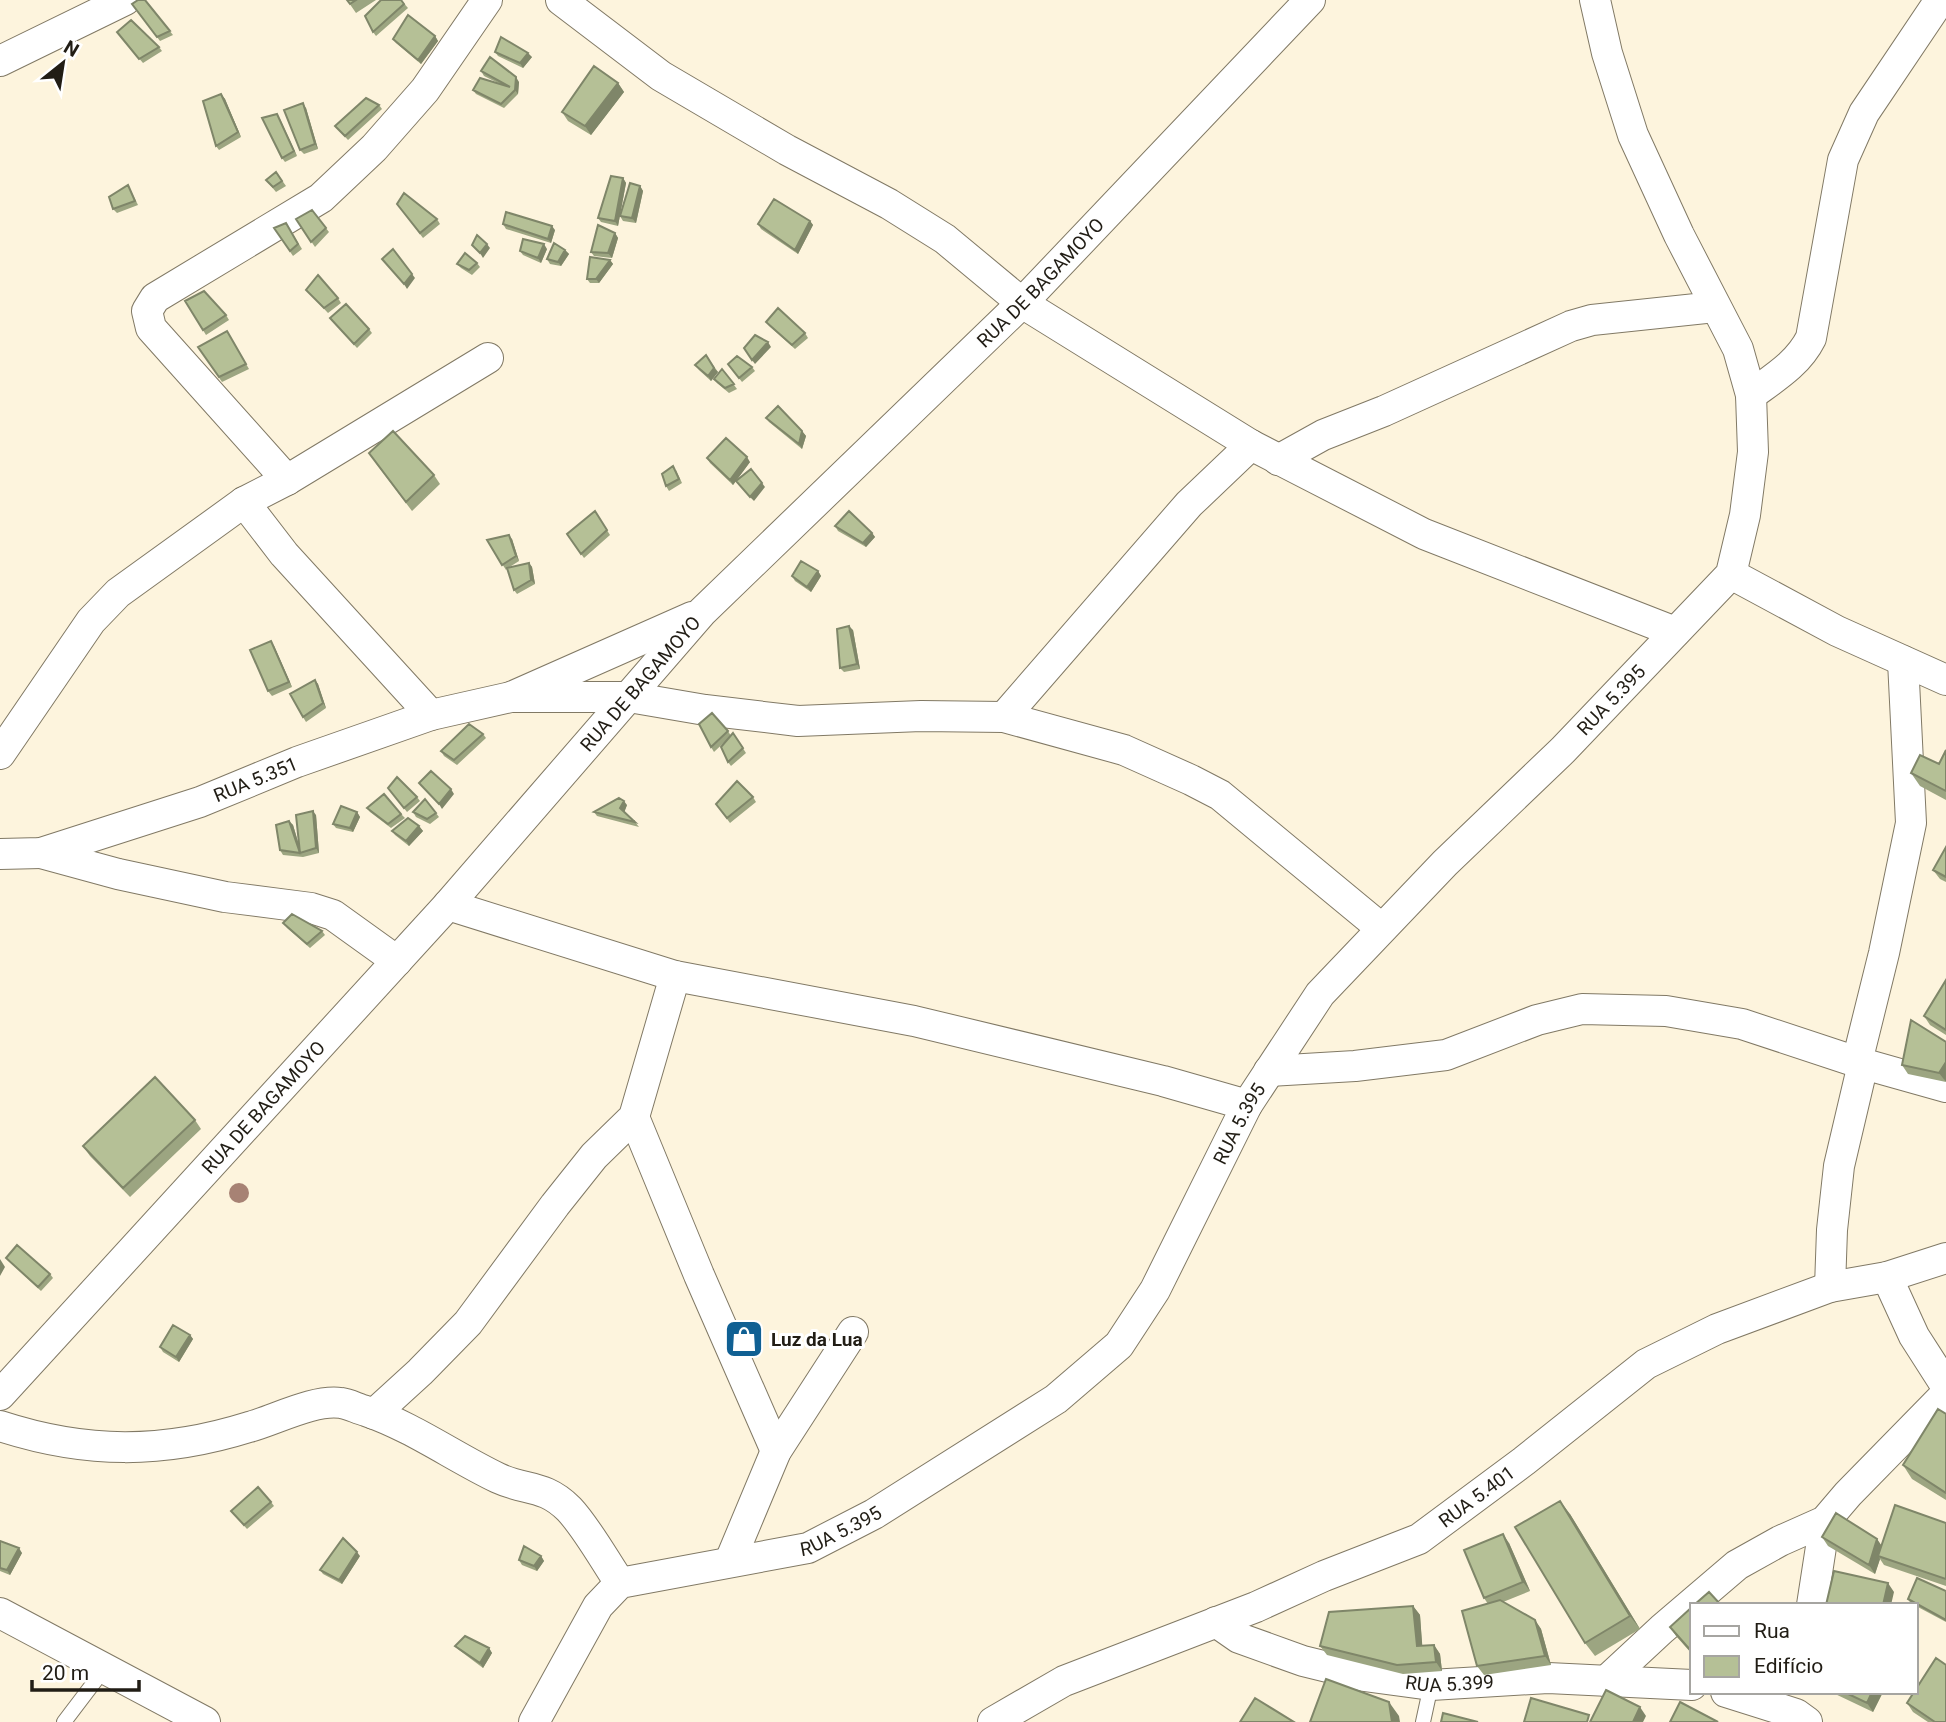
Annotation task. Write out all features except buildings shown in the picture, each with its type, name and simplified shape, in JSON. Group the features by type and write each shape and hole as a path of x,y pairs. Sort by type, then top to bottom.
{"street":[{"path":"0,61 125,0"},
{"path":"287,480 151,328 147,311 155,298 321,198 374,148 425,90 488,0"},
{"path":"561,0 661,76 788,150 889,204 945,239 1022,303 1251,445 1424,534 1675,632"},
{"name":"RUA DE BAGAMOYO","path":"0,1395 448,905 702,612 1022,303 1310,0"},
{"path":"1595,0 1607,53 1633,135 1715,307 1738,349 1751,395 1753,452 1745,515 1731,574 1837,631 1930,665 1911,822 1839,1166 1832,1230 1830,1287"},
{"path":"1751,395 1791,366 1804,353 1811,338 1843,160 1864,113 1940,0 1946,4"},
{"path":"1278,460 1323,435 1384,411 1572,326 1592,320 1715,307"},
{"path":"0,754 91,621 118,593 244,502 287,480 488,358"},
{"path":"1004,717 1189,504 1251,445"},
{"path":"244,502 284,554 431,715"},
{"name":"RUA 5.395","path":"621,1583 808,1548 874,1514 1056,1399 1119,1345 1155,1290 1247,1105 1320,993 1445,863 1563,750 1731,574"},
{"path":"511,698 702,612"},
{"path":"511,698 629,697 717,712 798,721 921,716 1004,717 1124,750 1220,795 1381,928"},
{"name":"RUA 5.351","path":"0,854 41,853 200,802 297,762 431,715 511,698"},
{"path":"41,853 118,874 225,897 311,908 333,915 397,961"},
{"path":"448,905 675,976 914,1021 1163,1081 1247,1105"},
{"path":"374,1414 468,1323 594,1156 634,1117 675,976"},
{"path":"1269,1071 1355,1066 1446,1055 1537,1020 1582,1009 1666,1011 1742,1024 1860,1063 1946,1087"},
{"path":"634,1117 776,1451"},
{"name":"RUA 5.401","path":"993,1722 1064,1681 1419,1539 1524,1461 1646,1364 1717,1329 1830,1287 1887,1277 1946,1258"},
{"path":"1887,1277 1914,1336 1946,1386"},
{"path":"730,1561 776,1451 853,1332"},
{"path":"1692,1603 1737,1565 1780,1541 1825,1521 1946,1394"},
{"path":"0,1426 86,1447 137,1449 186,1444 249,1428 320,1405 341,1403 404,1427 501,1480 549,1492 570,1510 621,1583 592,1614 534,1722"},
{"path":"1812,1603 1825,1521"},
{"path":"1606,1681 1690,1605"},
{"path":"0,1613 205,1722"},
{"name":"RUA 5.399","path":"1216,1622 1239,1638 1303,1661 1364,1676 1430,1685 1548,1678 1690,1685"},
{"path":"1735,1694 1801,1709"}],"lane":[{"path":"64,1722 105,1668"},
{"path":"1423,1722 1430,1685"}],"place":[{"name":"Luz da Lua","path":"744,1339"}]}
